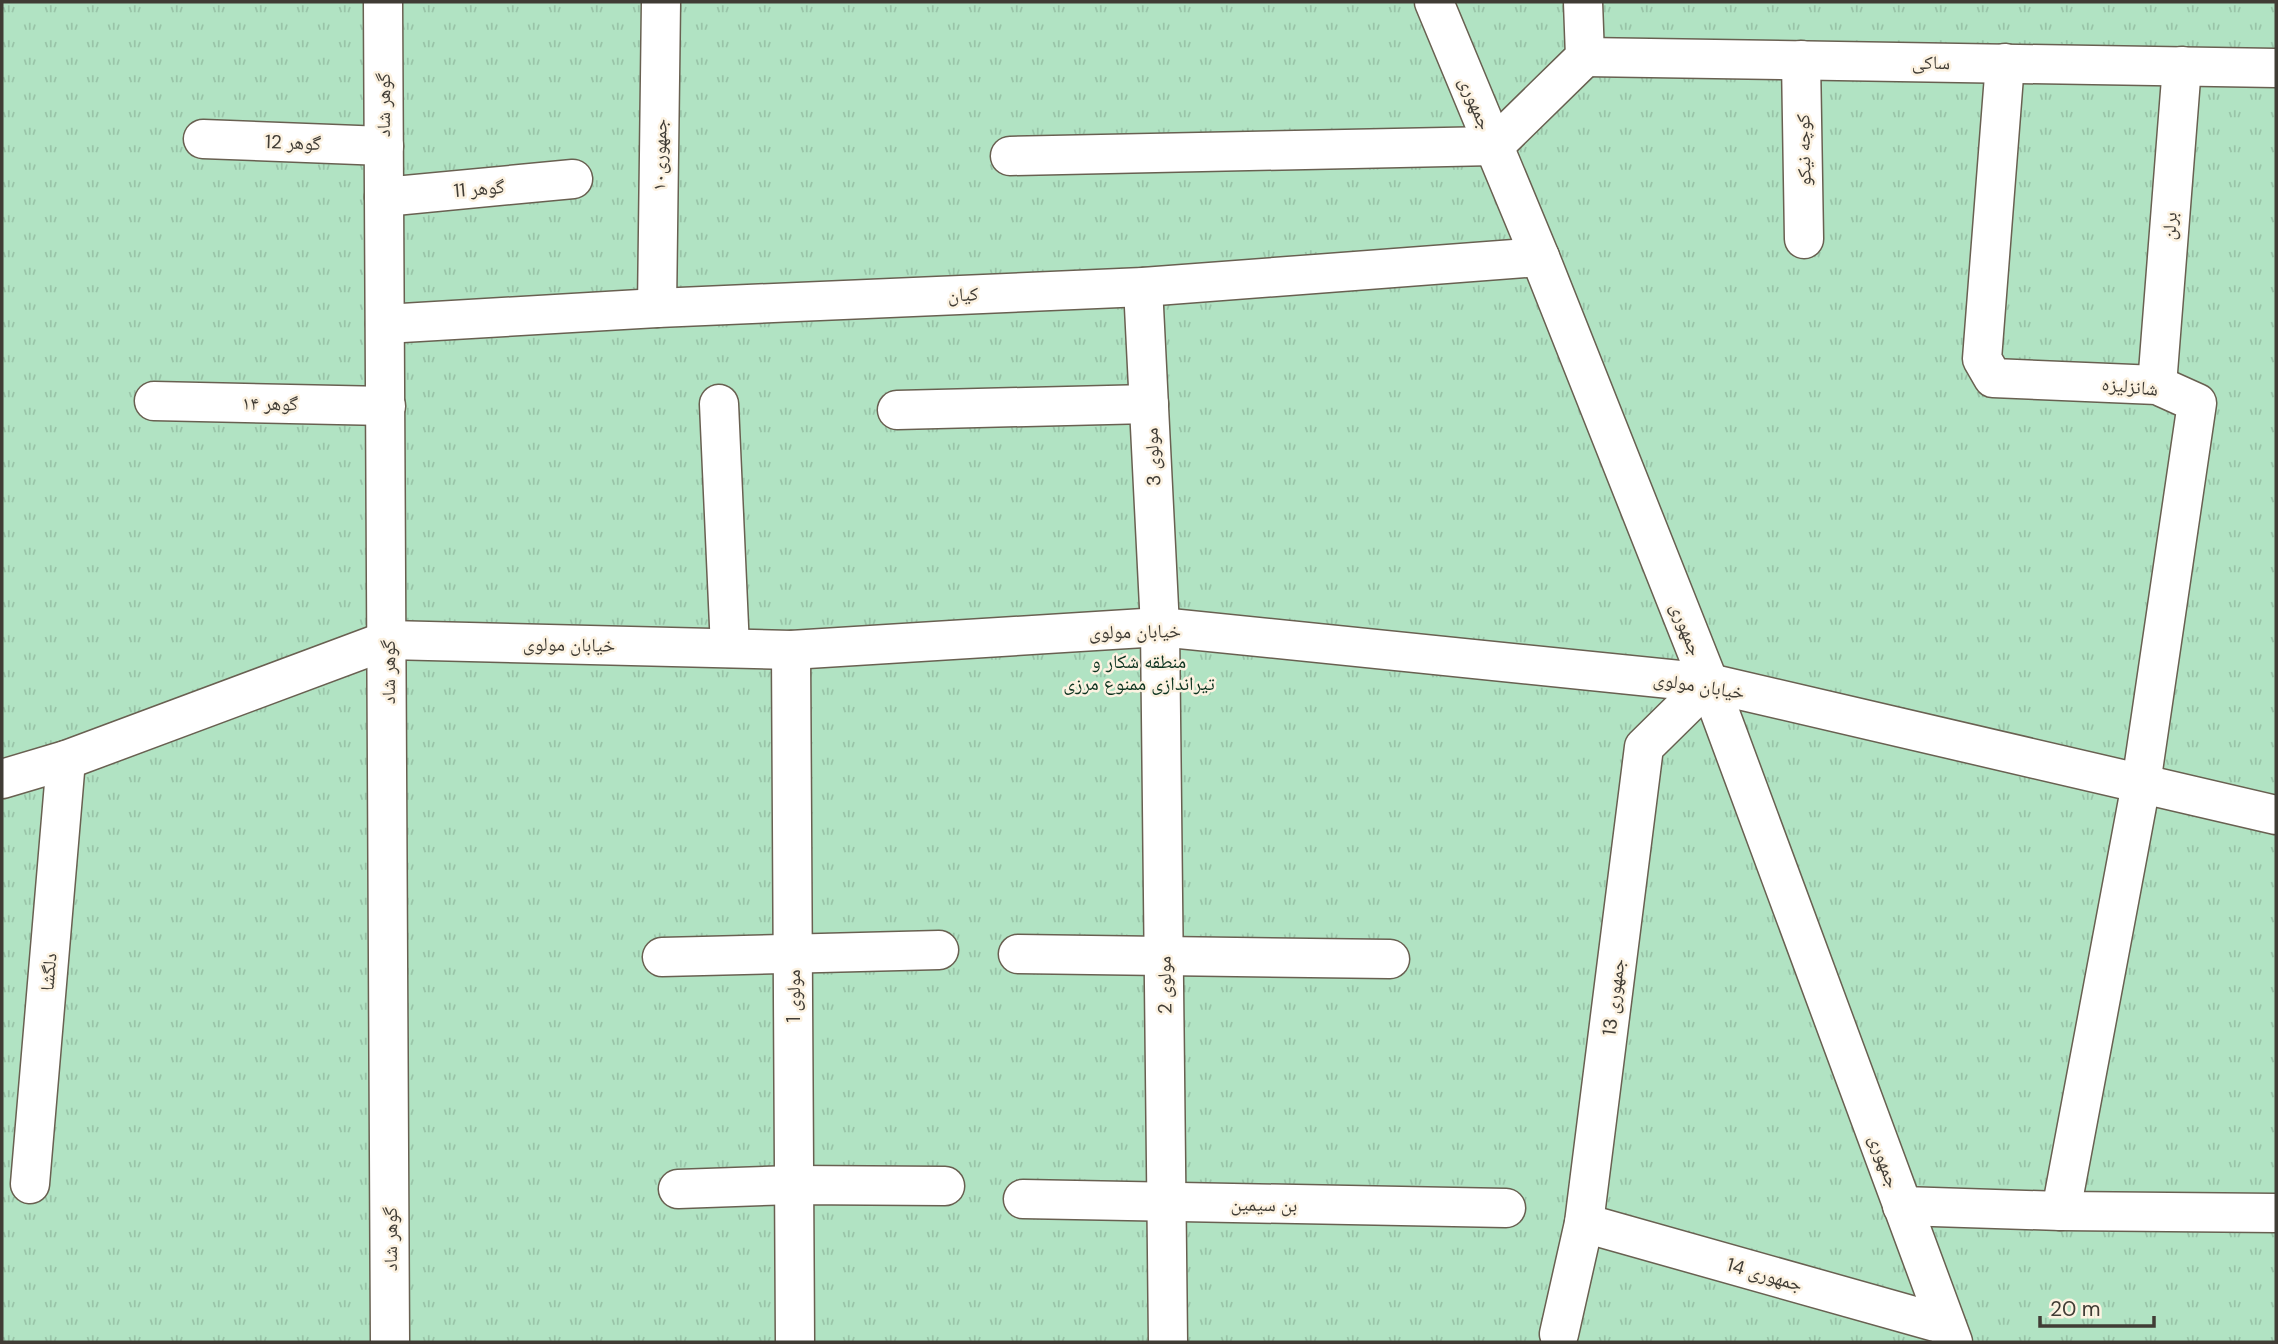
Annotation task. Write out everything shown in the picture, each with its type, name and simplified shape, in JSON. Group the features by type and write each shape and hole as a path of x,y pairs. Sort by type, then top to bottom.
{"street":[{"name":"گوهر شاد","path":"383,2 390,1342"},
{"name":"جمهوری۱۰","path":"657,308 661,2"},
{"name":"جمهوری","path":"1434,2 1540,257 1709,683 1950,1334"},
{"path":"1010,156 1494,146 1585,57 1583,2"},
{"name":"ساکی","path":"1585,57 2276,68"},
{"name":"کوچه نیکو","path":"1801,60 1804,239"},
{"name":"شانزلیزه","path":"2005,63 1982,359 1993,378 2157,385 2197,403 2141,784"},
{"name":"برلن","path":"2157,385 2182,66"},
{"name":"گوهر 12","path":"203,139 384,146"},
{"name":"گوهر 11","path":"384,197 573,179"},
{"name":"کیان","path":"385,324 657,308 1143,286 1540,257"},
{"name":"مولوی 3","path":"1143,286 1160,627"},
{"name":"گوهر ۱۴","path":"154,401 386,405"},
{"path":"719,404 730,649"},
{"path":"897,410 1149,404"},
{"name":"خیابان مولوی","path":"2,779 66,760 388,640 791,650 1160,627 1709,683 2276,815"},
{"name":"مولوی 2","path":"1160,627 1168,1342"},
{"name":"مولوی 1","path":"791,650 795,1342"},
{"name":"جمهوری 13","path":"1559,1334 1584,1223 1644,747 1709,683"},
{"name":"دلگشا","path":"30,1184 66,760"},
{"path":"2061,1211 2141,784"},
{"path":"662,957 939,950"},
{"path":"1018,954 1390,959"},
{"path":"678,1189 794,1185 945,1186"},
{"name":"بن سیمین","path":"1023,1199 1506,1208"},
{"path":"1902,1206 2276,1213"},
{"name":"جمهوری 14","path":"1584,1223 1950,1334"}],"green space":[{"name":"منطقه شکار و تیراندازی ممنوع مرزی","path":"2,2 2276,2 2276,1342 2,1342"}]}
